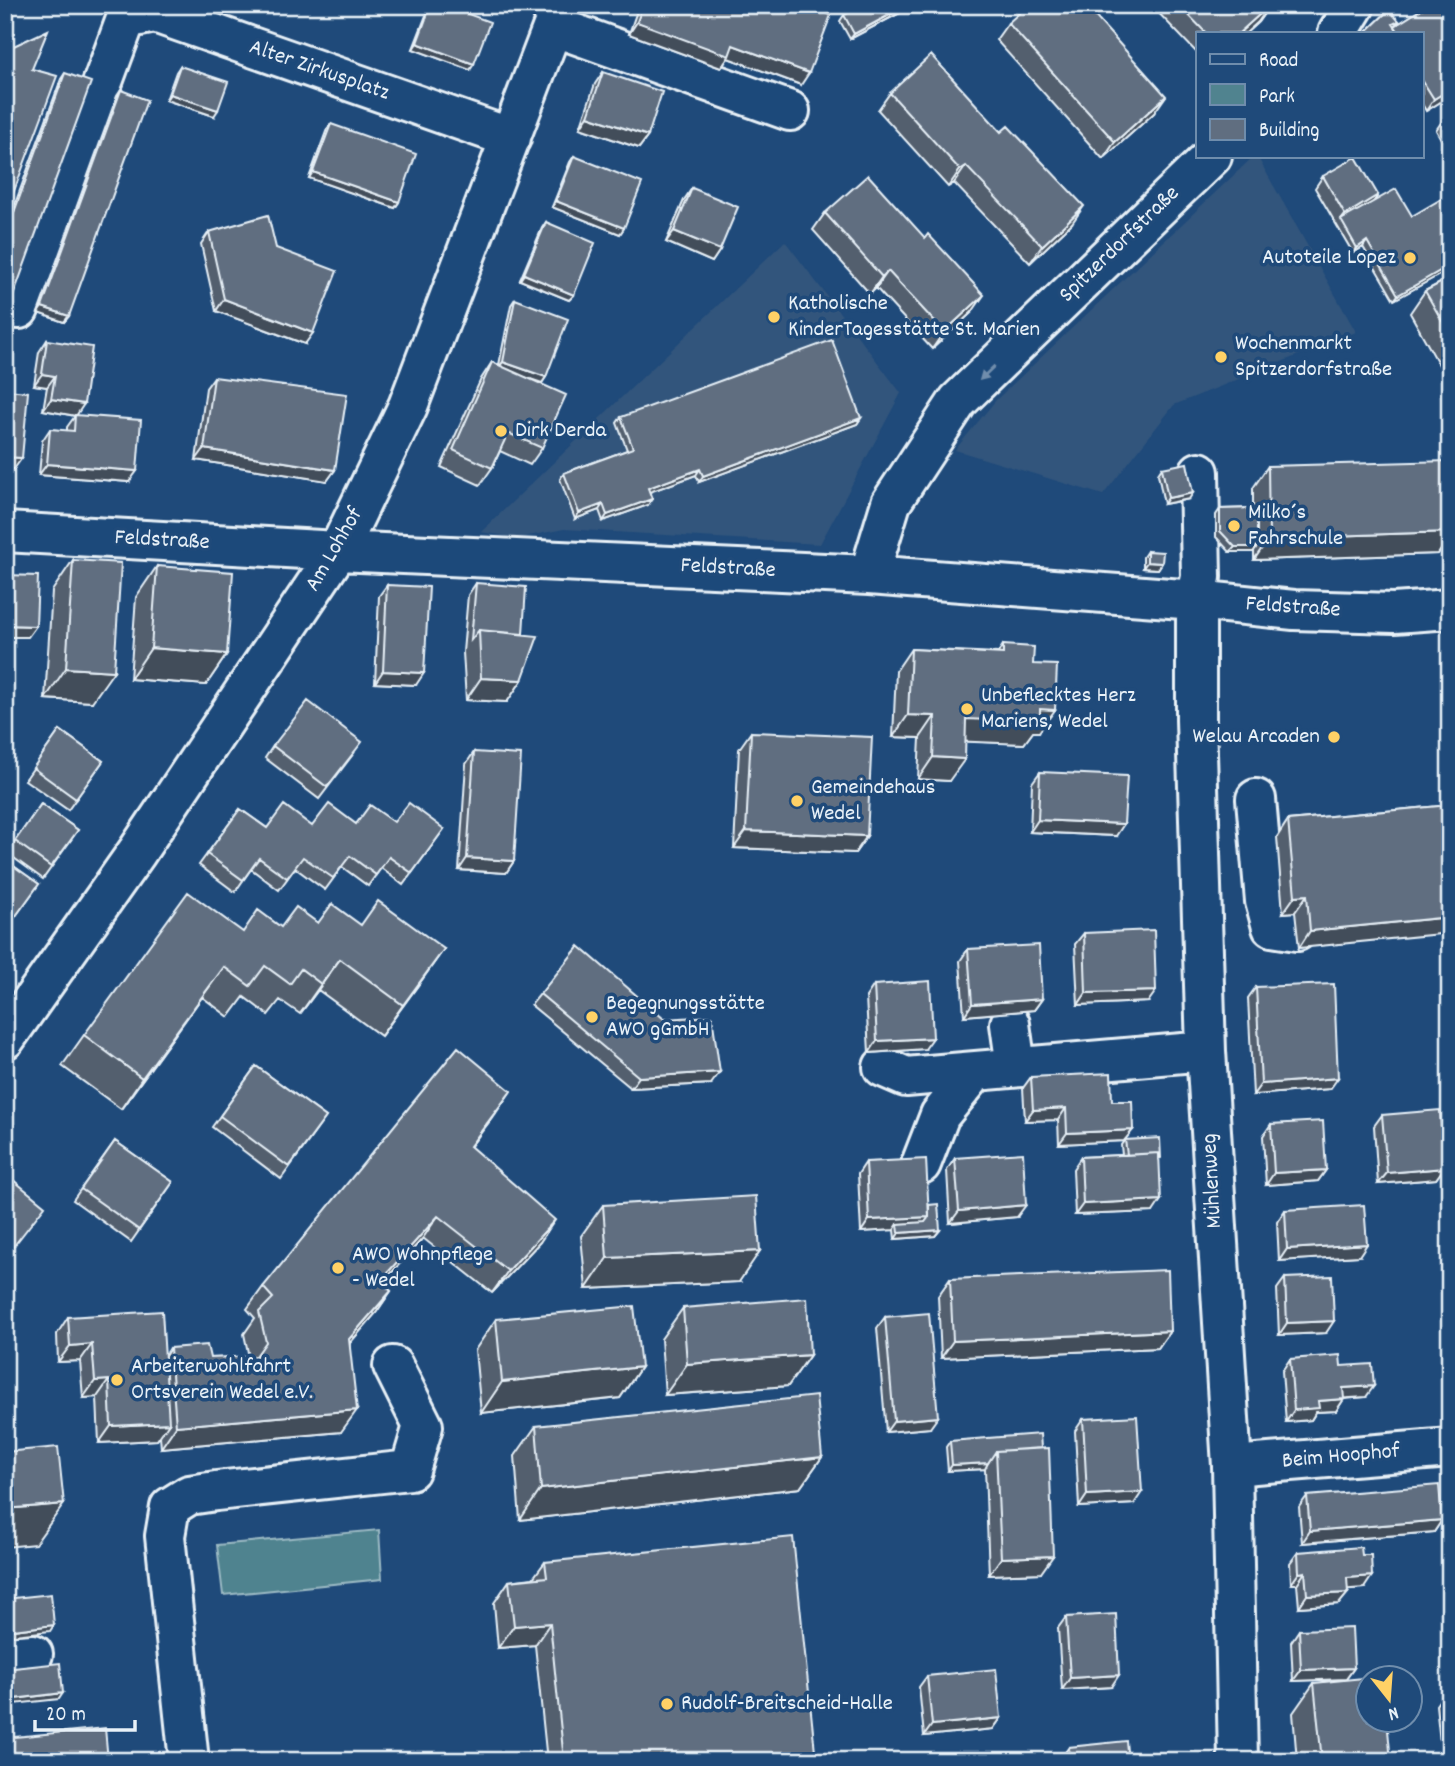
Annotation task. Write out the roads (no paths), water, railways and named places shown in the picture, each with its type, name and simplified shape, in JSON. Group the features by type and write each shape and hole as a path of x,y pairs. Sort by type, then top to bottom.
{"street":[{"path":"1339,32 1355,5"},
{"path":"19,309 146,12"},
{"name":"Alter Zirkusplatz","path":"146,12 511,138"},
{"path":"557,16 790,111"},
{"name":"Am Lohhof","path":"5,1039 144,841 338,551 408,406 557,16"},
{"name":"Spitzerdorfstraße","path":"869,575 891,503 958,401 1210,158"},
{"name":"Mühlenweg","path":"1199,472 1201,577 1196,600 1196,720 1206,1051 1232,1466 1238,1761"},
{"name":"Feldstraße","path":"5,532 338,551 869,575 1294,610 1394,613 1450,609"},
{"path":"1256,799 1265,901 1272,927 1297,931"},
{"path":"1010,1024 1016,1067"},
{"path":"883,1067 906,1077 1206,1051"},
{"path":"921,1164 940,1115 975,1072"},
{"path":"189,1761 165,1536 170,1507 189,1495 216,1490 410,1471 424,1426 393,1366"},
{"name":"Beim Hoophof","path":"1232,1466 1450,1448"}],"place":[{"name":"Autoteile Lopez","path":"1410,258"},
{"name":"Katholische KinderTagesstätte St. Marien","path":"774,317"},
{"name":"Wochenmarkt Spitzerdorfstraße","path":"1221,357"},
{"name":"Dirk Derda","path":"501,431"},
{"name":"Milko´s Fahrschule","path":"1234,526"},
{"name":"Unbeflecktes Herz Mariens, Wedel","path":"967,709"},
{"name":"Welau Arcaden","path":"1334,737"},
{"name":"Gemeindehaus Wedel","path":"797,801"},
{"name":"Begegnungsstätte AWO gGmbH","path":"592,1017"},
{"name":"AWO Wohnpflege - Wedel","path":"338,1268"},
{"name":"Arbeiterwohlfahrt Ortsverein Wedel e.V.","path":"117,1380"},
{"name":"Rudolf-Breitscheid-Halle","path":"667,1704"}]}
